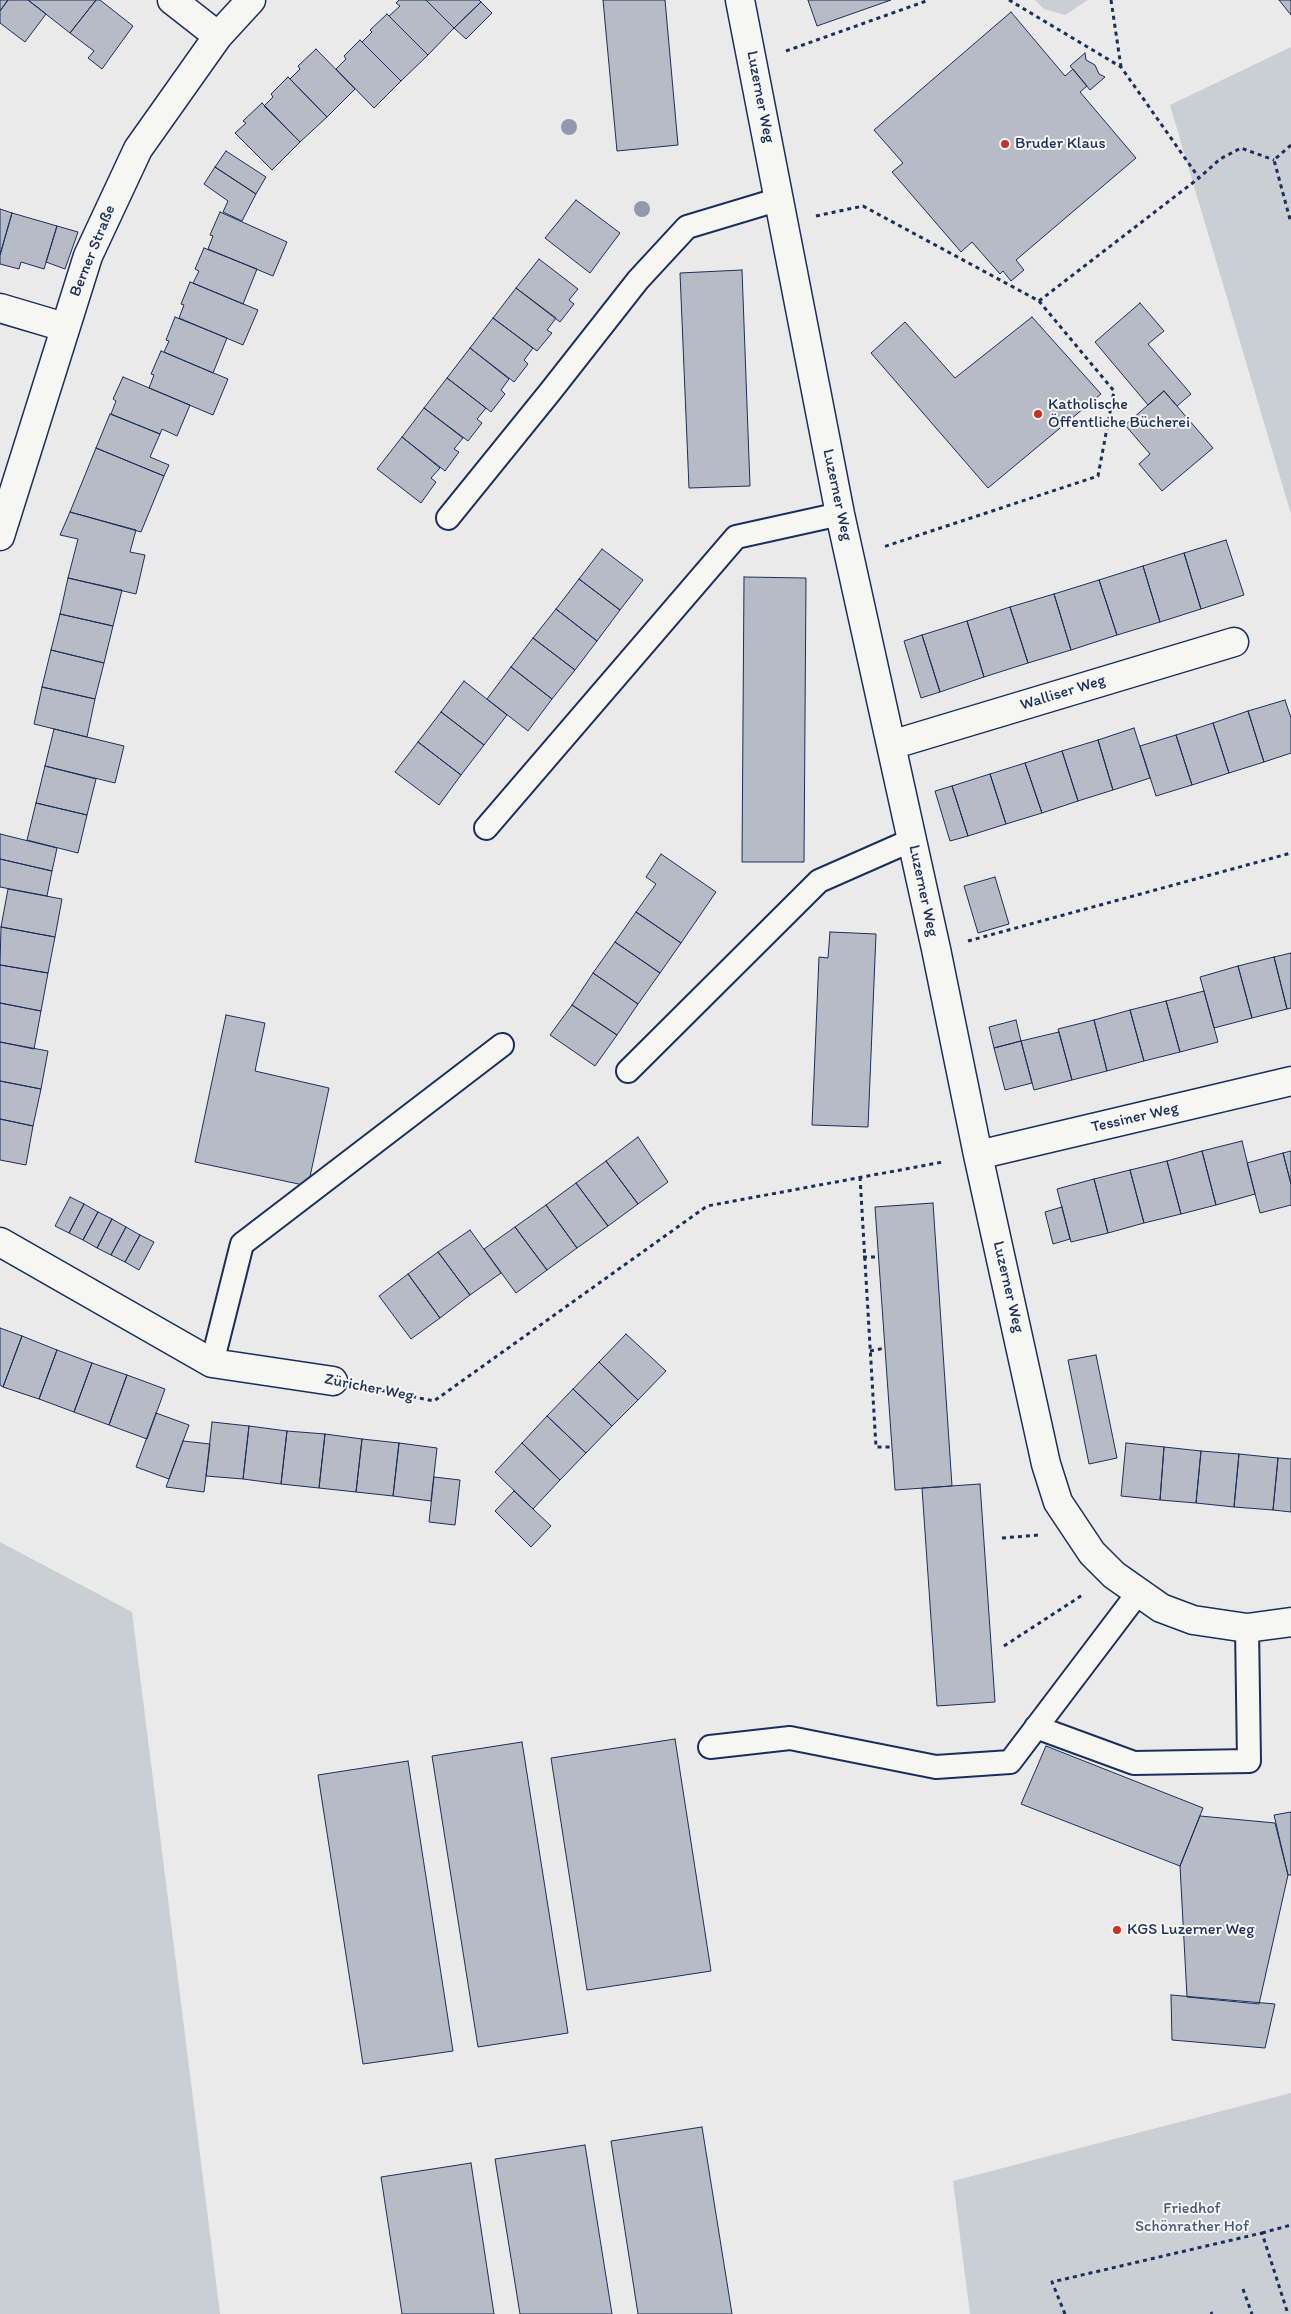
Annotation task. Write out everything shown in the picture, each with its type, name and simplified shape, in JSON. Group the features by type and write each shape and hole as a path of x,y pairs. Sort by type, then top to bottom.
{"street":[{"path":"172,0 218,36"},
{"name":"Berner Straße","path":"0,536 64,327 88,256 138,149 218,36 251,0"},
{"name":"Luzerner Weg","path":"740,0 754,64 840,514 936,949 978,1155 1046,1464 1058,1502 1092,1553 1114,1575 1161,1608 1193,1620 1247,1628 1291,1622"},
{"path":"0,308 64,327"},
{"name":"Walliser Weg","path":"891,745 1234,642"},
{"name":"Tessiner Weg","path":"978,1155 1291,1081"},
{"name":"Züricher Weg","path":"0,1242 212,1363 333,1381"}],"lane":[{"path":"448,518 638,280 686,226 782,212"},
{"path":"486,828 736,537 840,514"},
{"path":"628,1071 819,881 912,840"},
{"path":"212,1363 242,1244 502,1045"},
{"path":"710,1747 790,1738 936,1768 1010,1762 1138,1593"},
{"path":"1036,1727 1134,1763 1249,1761 1247,1628"}],"path":[{"path":"754,64 929,0"},
{"path":"1009,0 1121,67 1199,178"},
{"path":"1111,0 1121,67"},
{"path":"1274,160 1291,145"},
{"path":"1039,301 1199,178 1220,159 1241,148 1274,160"},
{"path":"1274,160 1291,223"},
{"path":"782,212 862,206 1039,301 1114,391 1098,476 851,558"},
{"path":"936,949 1290,853"},
{"path":"892,1447 876,1448 860,1177 978,1155"},
{"name":"Züricher Weg","path":"333,1381 434,1401 707,1206 860,1177"},
{"path":"864,1257 878,1257"},
{"path":"870,1351 885,1348"},
{"path":"1004,1646 1114,1575"},
{"path":"1065,2314 1052,2282 1291,2225"},
{"path":"1262,2233 1288,2314"},
{"path":"1243,2289 1252,2314"}],"green space":[{"path":"1035,0 1088,0 1065,15 1044,9"},
{"path":"1291,47 1291,514 1170,105"},
{"path":"0,1542 132,1612 220,2314 0,2314"},
{"name":"Friedhof Schönrather Hof","path":"1291,2093 1291,2314 970,2314 953,2181"}],"building":[{"path":"0,0 8,0 0,11"},
{"path":"8,0 28,0 46,14 25,42 0,23 0,11"},
{"path":"28,0 96,0 70,33"},
{"path":"96,0 100,0 133,26 102,69 88,58 94,51 70,33"},
{"path":"399,0 426,0 454,28 428,55 389,16 400,6 396,3"},
{"path":"426,0 479,0 481,2 454,28"},
{"path":"603,0 665,0 678,145 617,151"},
{"path":"808,0 891,0 817,26"},
{"path":"1279,0 1291,0 1291,15"},
{"path":"481,2 492,13 466,39 454,28"},
{"name":"Bruder Klaus","path":"1011,12 1065,76 1073,69 1087,86 1080,92 1136,158 1016,260 1024,270 1011,281 1003,271 1000,274 972,242 961,252 892,172 903,163 874,130"},
{"path":"387,14 428,55 401,81 362,42 372,32 370,30"},
{"path":"360,40 401,81 374,108 336,69 346,59 344,56"},
{"path":"316,49 355,89 327,117 290,79 300,69 298,66"},
{"path":"1085,53 1086,60 1095,65 1099,74 1105,77 1090,90 1070,66"},
{"path":"288,77 327,117 300,142 264,106 273,97 271,94"},
{"path":"262,103 300,142 272,170 235,133 246,123 243,121"},
{"path":"226,151 266,177 256,194 215,167"},
{"path":"215,167 256,194 242,221 223,212 228,201 204,184"},
{"path":"576,200 620,233 590,273 545,238"},
{"path":"0,209 12,213 0,255"},
{"path":"220,212 287,242 273,276 208,249 213,236 210,235"},
{"path":"12,213 57,226 44,269 21,262 19,269 0,264 0,255"},
{"path":"57,226 78,232 65,269 46,262"},
{"path":"204,248 257,269 243,304 193,283 199,271 195,269"},
{"path":"539,259 578,289 569,300 574,304 560,322 516,288"},
{"path":"742,270 750,486 689,488 680,273"},
{"path":"190,282 258,310 243,345 179,318 184,305 181,304"},
{"path":"516,288 556,318 547,330 552,333 537,351 493,318"},
{"path":"1140,303 1164,331 1148,344 1191,394 1177,406 1164,391 1148,405 1095,342"},
{"path":"175,317 227,338 213,373 164,352 169,341 166,340"},
{"path":"1032,317 1101,394 988,488 871,353 905,322 955,378"},
{"path":"493,318 533,348 524,360 528,364 514,382 470,348"},
{"path":"470,348 509,379 501,390 505,394 491,412 447,378"},
{"path":"161,351 228,379 213,415 149,388 154,375 151,374"},
{"path":"123,377 190,405 177,436 162,429 160,434 111,414 116,401 113,399"},
{"path":"447,378 486,408 477,419 482,423 468,441 424,408"},
{"path":"1164,391 1213,448 1162,491 1139,464 1150,454 1125,425"},
{"path":"424,408 463,438 454,449 459,452 445,471 402,437"},
{"path":"110,414 160,434 150,457 169,465 164,476 96,448"},
{"path":"402,437 440,468 431,478 436,482 421,503 377,469"},
{"path":"96,448 164,476 141,532 70,512"},
{"path":"70,512 136,530 130,552 145,555 136,594 68,578 78,539 60,535"},
{"path":"1226,540 1244,595 1201,609 1184,553"},
{"path":"602,549 643,580 620,610 579,579"},
{"path":"1184,553 1201,609 1160,622 1143,566"},
{"path":"1143,566 1160,622 1117,635 1099,580"},
{"path":"744,577 806,578 804,862 742,862"},
{"path":"68,578 122,590 113,626 60,614"},
{"path":"579,579 620,610 597,641 556,609"},
{"path":"1099,580 1117,635 1071,650 1054,594"},
{"path":"1054,594 1071,650 1028,663 1010,607"},
{"path":"1010,607 1028,663 984,677 967,621"},
{"path":"556,609 597,641 575,670 533,638"},
{"path":"60,614 113,626 104,663 51,650"},
{"path":"967,621 984,677 940,692 922,635"},
{"path":"922,635 940,692 921,698 904,641"},
{"path":"533,638 575,670 552,699 511,667"},
{"path":"51,650 104,663 95,699 42,687"},
{"path":"511,667 552,699 528,731 487,699"},
{"path":"464,681 507,715 484,745 441,712"},
{"path":"42,687 95,699 87,737 34,724"},
{"path":"1285,700 1291,718 1291,753 1264,762 1248,711"},
{"path":"1248,711 1264,762 1229,773 1213,723"},
{"path":"441,712 484,745 461,775 418,742"},
{"path":"1213,723 1229,773 1192,785 1176,735"},
{"path":"1134,728 1150,778 1113,790 1098,740"},
{"path":"54,729 124,746 115,783 45,766"},
{"path":"1176,735 1192,785 1156,796 1140,746"},
{"path":"1098,740 1113,790 1078,801 1062,751"},
{"path":"418,742 461,775 439,805 395,772"},
{"path":"1062,751 1078,801 1042,813 1025,763"},
{"path":"1025,763 1042,813 1006,824 990,774"},
{"path":"45,766 96,779 87,815 36,803"},
{"path":"990,774 1006,824 968,836 952,786"},
{"path":"952,786 968,836 950,841 935,791"},
{"path":"36,803 87,815 78,853 27,840"},
{"path":"0,834 57,848 52,871 0,859"},
{"path":"661,854 716,892 681,943 636,912 656,884 646,877"},
{"path":"0,859 52,871 47,896 0,887"},
{"path":"995,877 1009,924 978,933 964,886"},
{"path":"8,889 62,899 55,937 1,927"},
{"path":"636,912 681,943 660,973 615,942"},
{"path":"1,927 55,937 48,973 0,965"},
{"path":"830,932 876,934 868,1127 812,1125 819,957 828,958"},
{"path":"615,942 660,973 638,1004 593,973"},
{"path":"1291,953 1291,1008 1287,1009 1274,957"},
{"path":"1274,957 1287,1009 1252,1018 1238,966"},
{"path":"0,965 48,973 41,1011 0,1003"},
{"path":"1238,966 1252,1018 1214,1028 1200,977"},
{"path":"593,973 638,1004 617,1035 572,1005"},
{"path":"1204,991 1218,1042 1180,1052 1166,1001"},
{"path":"1166,1001 1180,1052 1144,1061 1130,1010"},
{"path":"0,1003 41,1011 34,1049 0,1042"},
{"path":"572,1005 617,1035 595,1066 550,1035"},
{"path":"1130,1010 1144,1061 1107,1071 1094,1020"},
{"path":"226,1015 265,1023 255,1071 329,1088 308,1186 195,1162"},
{"path":"1016,1020 1021,1041 994,1048 989,1027"},
{"path":"1094,1020 1107,1071 1072,1080 1058,1029"},
{"path":"1059,1032 1072,1080 1034,1090 1021,1041"},
{"path":"1021,1041 1032,1083 1005,1090 994,1048"},
{"path":"0,1042 48,1051 41,1089 0,1081"},
{"path":"0,1081 41,1089 33,1126 0,1119"},
{"path":"0,1119 33,1126 26,1165 0,1160"},
{"path":"638,1137 668,1182 638,1204 606,1161"},
{"path":"1242,1141 1255,1194 1216,1205 1202,1151"},
{"path":"1202,1151 1216,1205 1181,1214 1167,1161"},
{"path":"1291,1151 1291,1184 1283,1153"},
{"path":"1283,1153 1291,1184 1291,1205 1260,1213 1247,1163"},
{"path":"606,1161 638,1204 608,1226 576,1183"},
{"path":"1167,1161 1181,1214 1144,1223 1130,1170"},
{"path":"1130,1170 1144,1223 1108,1233 1094,1179"},
{"path":"1094,1179 1108,1233 1071,1242 1057,1189"},
{"path":"576,1183 608,1226 577,1248 546,1205"},
{"path":"70,1197 84,1204 69,1233 55,1226"},
{"path":"933,1203 952,1486 895,1490 875,1207"},
{"path":"84,1204 98,1212 83,1240 69,1233"},
{"path":"546,1205 577,1248 547,1270 515,1227"},
{"path":"1062,1207 1070,1239 1053,1244 1045,1212"},
{"path":"98,1212 112,1219 97,1248 83,1240"},
{"path":"112,1219 126,1227 111,1255 97,1248"},
{"path":"126,1227 140,1235 125,1262 111,1255"},
{"path":"515,1227 547,1270 516,1293 484,1249"},
{"path":"470,1230 501,1273 470,1295 438,1252"},
{"path":"140,1235 154,1242 139,1270 125,1262"},
{"path":"438,1252 470,1295 440,1318 408,1274"},
{"path":"408,1274 440,1318 411,1339 379,1296"},
{"path":"0,1328 22,1336 3,1387 0,1385"},
{"path":"626,1334 666,1371 638,1400 599,1362"},
{"path":"22,1336 57,1350 39,1399 3,1387"},
{"path":"57,1350 92,1363 74,1412 39,1399"},
{"path":"1096,1355 1117,1458 1089,1464 1068,1360"},
{"path":"599,1362 638,1400 612,1426 573,1389"},
{"path":"92,1363 127,1375 109,1425 74,1412"},
{"path":"127,1375 165,1389 147,1439 109,1425"},
{"path":"573,1389 612,1426 586,1453 547,1416"},
{"path":"156,1413 189,1425 169,1479 136,1467"},
{"path":"547,1416 586,1453 560,1480 522,1443"},
{"path":"212,1422 249,1426 243,1479 206,1476"},
{"path":"249,1426 287,1431 281,1484 243,1479"},
{"path":"287,1431 325,1434 319,1488 281,1484"},
{"path":"325,1434 362,1439 356,1492 319,1488"},
{"path":"362,1439 399,1443 393,1496 356,1492"},
{"path":"183,1441 210,1444 204,1492 166,1487"},
{"path":"399,1443 437,1448 431,1501 393,1496"},
{"path":"522,1443 560,1480 533,1509 495,1472"},
{"path":"1126,1443 1164,1447 1160,1500 1121,1496"},
{"path":"1164,1447 1201,1451 1196,1503 1160,1500"},
{"path":"1201,1451 1239,1454 1234,1507 1196,1503"},
{"path":"1239,1454 1278,1458 1273,1510 1234,1507"},
{"path":"1278,1458 1291,1459 1291,1512 1273,1510"},
{"path":"434,1477 460,1480 455,1525 429,1522"},
{"path":"980,1484 995,1702 937,1706 922,1488"},
{"path":"514,1491 551,1526 531,1547 495,1511"},
{"path":"675,1739 711,1971 587,1990 551,1758"},
{"path":"522,1742 568,2033 478,2047 432,1756"},
{"path":"1046,1746 1203,1808 1180,1866 1021,1804"},
{"path":"408,1761 453,2051 363,2064 318,1775"},
{"path":"1291,1812 1291,1875 1288,1875 1274,1815"},
{"path":"1200,1816 1275,1823 1288,1875 1259,2004 1187,1997 1180,1866"},
{"path":"1171,1995 1275,2004 1265,2048 1172,2040"},
{"path":"702,2127 732,2314 638,2314 611,2141"},
{"path":"585,2145 612,2314 520,2314 495,2159"},
{"path":"471,2163 494,2314 402,2314 381,2177"}],"place":[{"name":"Bruder Klaus","path":"1005,144"},
{"name":"Katholische Öffentliche Bücherei","path":"1038,414"},
{"name":"KGS Luzerner Weg","path":"1117,1930"}]}
